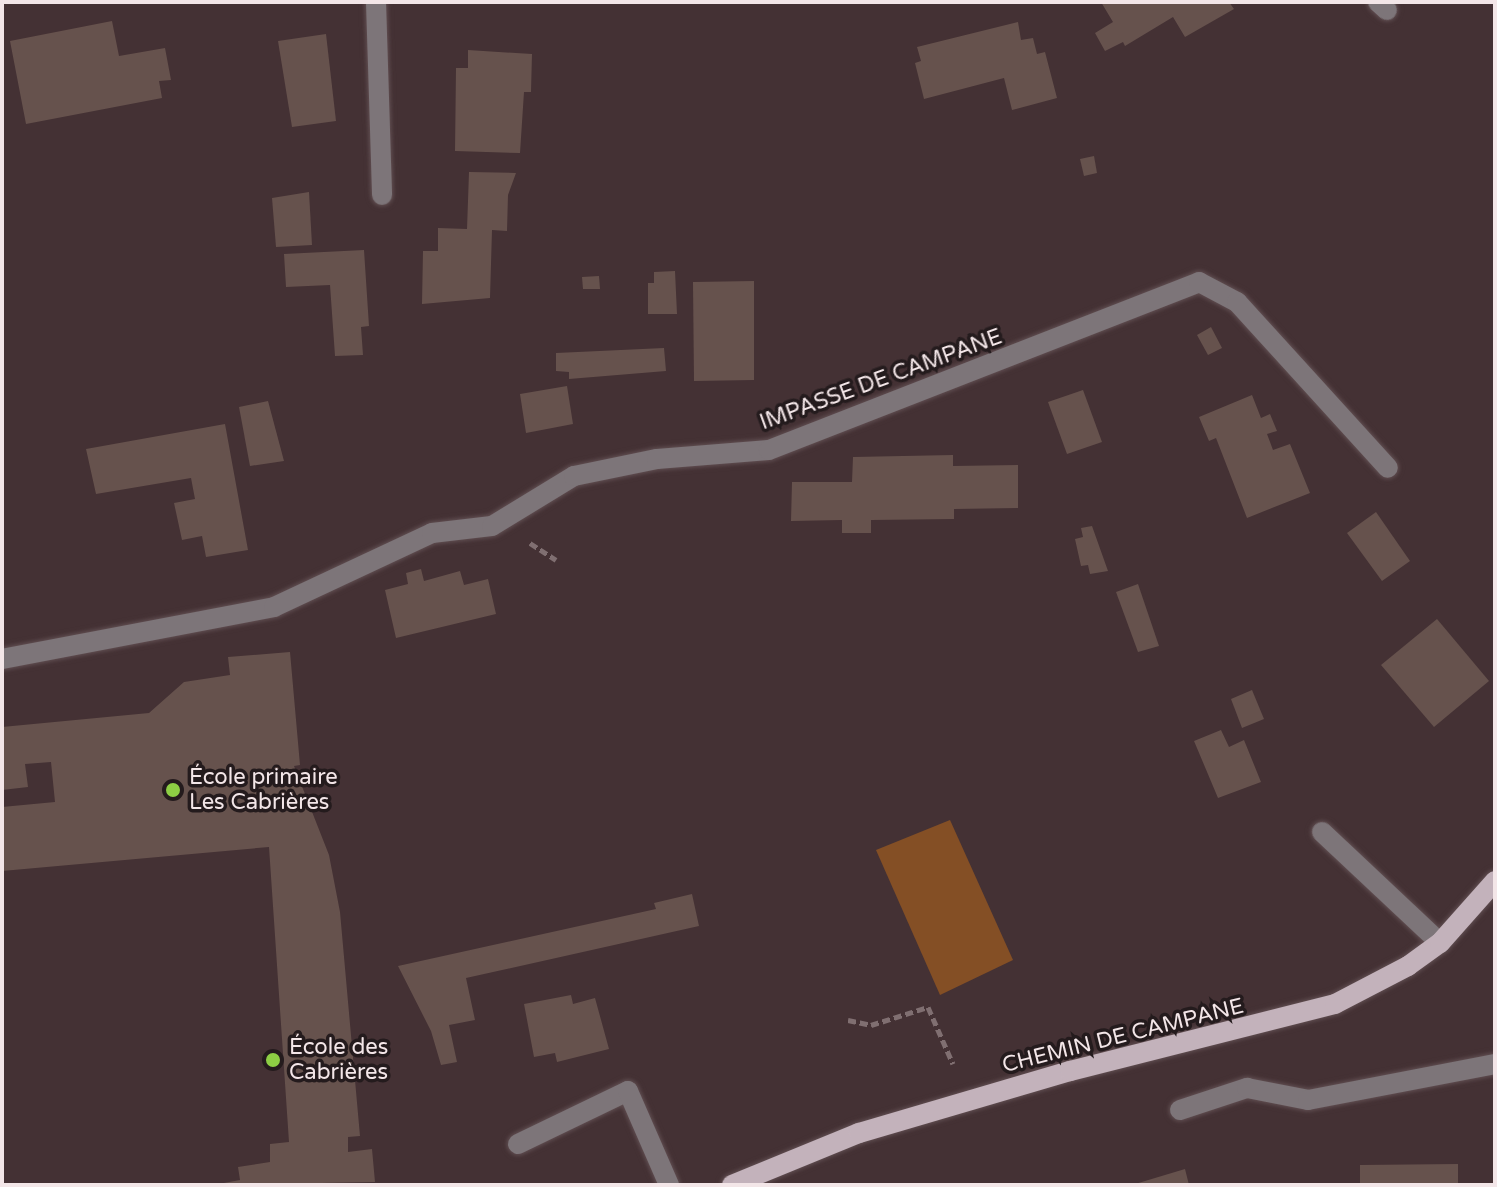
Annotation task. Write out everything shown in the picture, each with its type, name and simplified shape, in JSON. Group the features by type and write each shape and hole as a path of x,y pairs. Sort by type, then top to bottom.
{"main road":[{"name":"CHEMIN DE CAMPANE","path":"732,1185 859,1133 1070,1071 1335,1004 1408,966 1440,943 1495,881"}],"street":[{"path":"376,2 382,195"},
{"name":"IMPASSE DE CAMPANE","path":"2,659 274,607 432,533 495,524 574,476 657,459 769,450 1199,282 1237,302 1388,468"},
{"path":"1322,832 1440,943"},
{"path":"1180,1110 1247,1088 1308,1100 1495,1064"},
{"path":"518,1144 628,1091 669,1185"}],"path":[{"path":"848,1020 871,1025 928,1007 953,1064"}],"shaded area":[{"path":"950,820 1013,960 940,995 876,850"}],"building":[{"path":"1101,2 1229,2 1234,9 1185,37 1173,17 1125,46 1123,42 1105,51 1095,33 1113,22"},
{"path":"112,21 119,56 165,48 171,80 159,81 162,98 26,124 10,41"},
{"path":"1018,22 1021,40 1033,38 1037,54 1045,52 1057,98 1012,110 1004,78 924,99 915,63 921,61 917,47"},
{"path":"326,34 336,121 292,127 278,41"},
{"path":"468,50 532,54 531,92 524,92 520,153 455,151 456,68 468,68"},
{"path":"1094,156 1097,173 1084,176 1080,159"},
{"path":"469,172 516,173 508,195 507,231 492,230 490,298 422,304 423,251 438,251 438,228 467,229"},
{"path":"309,192 312,245 276,247 272,198"},
{"path":"364,250 369,326 361,327 363,355 335,356 330,285 286,287 284,254"},
{"path":"675,271 677,314 648,314 648,283 654,283 654,272"},
{"path":"599,276 600,289 583,289 582,277"},
{"path":"754,281 754,380 694,381 693,282"},
{"path":"1211,327 1222,348 1208,355 1197,335"},
{"path":"664,348 666,371 569,379 569,372 556,371 556,353"},
{"path":"567,386 573,424 526,433 520,394"},
{"path":"1083,390 1102,442 1067,454 1048,402"},
{"path":"1252,395 1261,418 1270,414 1277,431 1267,434 1273,450 1290,444 1310,493 1247,518 1216,438 1209,441 1199,417"},
{"path":"268,401 284,461 250,466 239,407"},
{"path":"225,424 248,550 206,557 202,536 182,540 174,503 195,499 191,478 96,494 86,449"},
{"path":"953,455 953,466 1018,465 1018,508 954,509 954,519 871,520 871,533 842,533 842,520 791,521 792,482 852,482 853,457"},
{"path":"1376,512 1410,561 1382,581 1347,533"},
{"path":"1092,526 1108,571 1090,574 1088,565 1081,566 1075,539 1083,537 1081,528"},
{"path":"421,569 424,581 460,571 464,585 488,579 496,614 396,638 385,590 408,584 406,573"},
{"path":"1138,584 1159,646 1138,652 1116,592"},
{"path":"1437,619 1489,681 1434,727 1381,665"},
{"path":"290,652 300,765 294,766 329,855 340,912 360,1136 348,1137 348,1152 372,1149 375,1182 213,1185 240,1180 238,1167 270,1162 270,1144 289,1142 269,847 2,871 2,807 55,802 51,762 25,764 28,787 2,790 2,727 149,713 184,682 230,675 228,657"},
{"path":"1252,690 1264,719 1242,728 1231,699"},
{"path":"1221,730 1229,747 1244,740 1261,782 1218,798 1194,741"},
{"path":"692,894 699,926 466,978 475,1020 449,1025 457,1062 441,1065 431,1031 398,966 656,909 654,903"},
{"path":"571,995 573,1004 595,998 609,1049 557,1062 555,1053 534,1057 524,1004"},
{"path":"1458,1164 1458,1185 1360,1185 1360,1165"},
{"path":"1185,1169 1189,1185 1135,1184"}],"place":[{"name":"École primaire Les Cabrières","path":"173,790"},
{"name":"École des Cabrières","path":"273,1060"}]}
